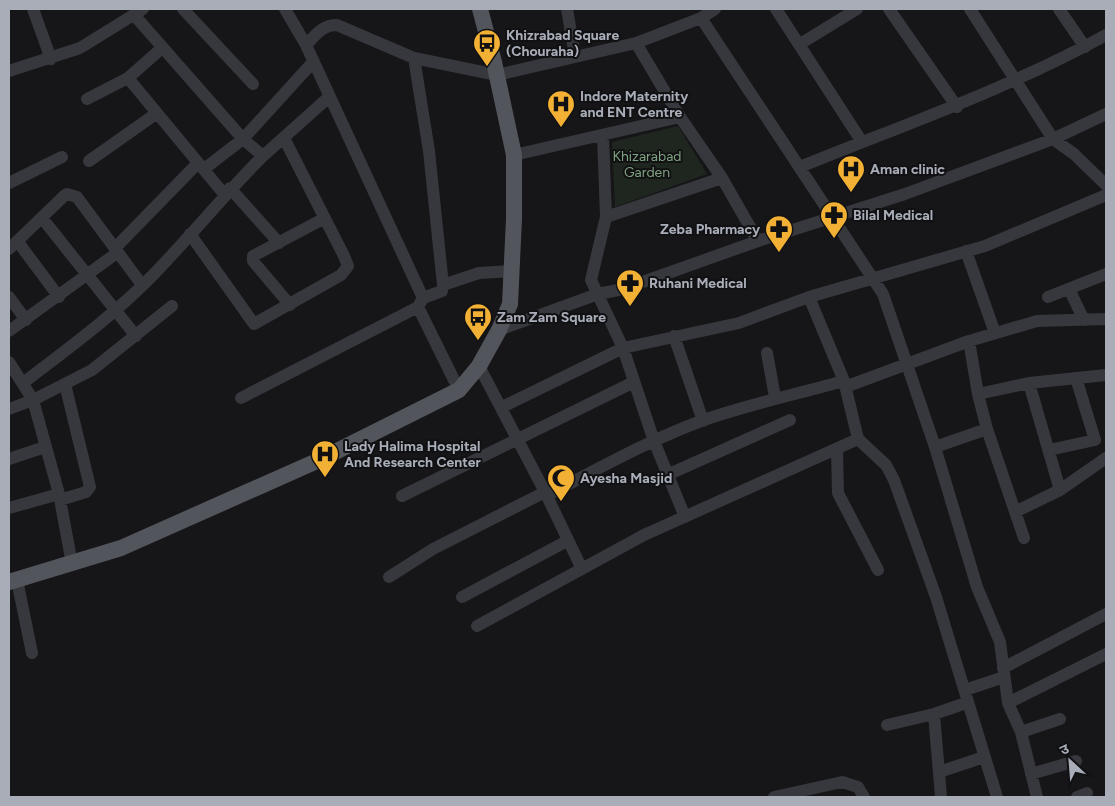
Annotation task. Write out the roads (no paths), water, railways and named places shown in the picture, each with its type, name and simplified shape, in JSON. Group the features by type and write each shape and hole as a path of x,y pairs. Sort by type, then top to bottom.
{"main road":[{"path":"13,581 122,548 318,461 459,390 480,366 510,304 514,155 497,75 480,9"}],"street":[{"path":"33,9 51,59"},
{"path":"183,9 253,84"},
{"path":"284,9 306,46 459,390"},
{"path":"567,9 575,56"},
{"path":"306,46 320,30 328,25 337,25 414,58 497,75 636,43 702,18 714,9"},
{"path":"776,9 862,142"},
{"path":"800,44 857,9"},
{"path":"889,9 957,107"},
{"path":"970,9 1053,139 1074,154 1105,181"},
{"path":"1059,9 1086,46"},
{"path":"9,71 51,59 80,48 139,12 162,48 243,139 263,156"},
{"path":"702,18 883,294 935,447 976,587 1000,642 1008,703 1020,732 1037,797"},
{"path":"800,167 957,107 1017,80 1106,35"},
{"path":"636,43 680,117 722,178 758,241"},
{"path":"87,99 128,78 162,48"},
{"path":"240,398 442,290 429,151 414,58"},
{"path":"9,331 88,274 116,250 201,166 243,139 313,62"},
{"path":"128,78 201,166 278,243"},
{"path":"23,383 86,334 142,285 227,191 329,97"},
{"path":"89,161 157,113"},
{"path":"499,330 598,294 623,289 758,241 834,217 1053,139 1106,114"},
{"path":"514,155 680,117"},
{"path":"603,136 606,217 591,280 623,348 654,441 685,517"},
{"path":"190,234 254,324 341,275 348,266 284,138"},
{"path":"9,183 62,157"},
{"path":"606,217 722,178"},
{"path":"58,296 14,245 67,194 77,197 142,285"},
{"path":"502,407 623,348 739,323 809,297 966,252 1106,196"},
{"path":"42,218 136,336"},
{"path":"290,304 252,259 325,218"},
{"path":"966,252 995,333"},
{"path":"443,285 479,272 512,271"},
{"path":"1048,297 1106,274"},
{"path":"1069,289 1084,320"},
{"path":"9,297 26,320"},
{"path":"809,297 844,384 858,439 886,465 894,480 936,596 997,797"},
{"path":"9,409 33,400 92,370 172,306"},
{"path":"389,577 433,549 654,441 703,421 775,397 844,384 908,364 969,341 1037,321 1106,319"},
{"path":"674,336 703,421"},
{"path":"969,341 978,394 987,429 1024,538"},
{"path":"767,353 775,397"},
{"path":"9,362 33,400 59,497 72,564"},
{"path":"480,366 582,569"},
{"path":"978,394 1030,383 1106,375"},
{"path":"1049,450 1094,440 1076,378"},
{"path":"402,496 634,382"},
{"path":"1030,383 1060,490"},
{"path":"9,508 86,492 90,487 65,384"},
{"path":"667,475 790,420"},
{"path":"935,447 987,429"},
{"path":"478,626 644,535 858,439"},
{"path":"9,459 45,447"},
{"path":"837,449 838,493 878,570"},
{"path":"1016,512 1060,490 1106,458"},
{"path":"462,597 567,541"},
{"path":"13,581 32,653"},
{"path":"887,725 934,714 1106,614"},
{"path":"1008,703 1106,654"},
{"path":"934,714 942,797"},
{"path":"1020,732 1060,719"},
{"path":"939,772 984,757"},
{"path":"1031,774 1076,761"},
{"path":"774,797 842,782 858,787 864,797"}],"place":[{"name":"Khizrabad Square (Chouraha)","path":"487,67"},
{"name":"Indore Maternity and ENT Centre","path":"561,128"},
{"name":"Aman clinic","path":"851,193"},
{"name":"Bilal Medical","path":"834,239"},
{"name":"Zeba Pharmacy","path":"779,253"},
{"name":"Ruhani Medical","path":"630,307"},
{"name":"Zam Zam Square","path":"478,341"},
{"name":"Lady Halima Hospital And Research Center","path":"325,478"},
{"name":"Ayesha Masjid","path":"561,502"}],"park label":[{"name":"Khizarabad Garden","path":"647,164"}]}
